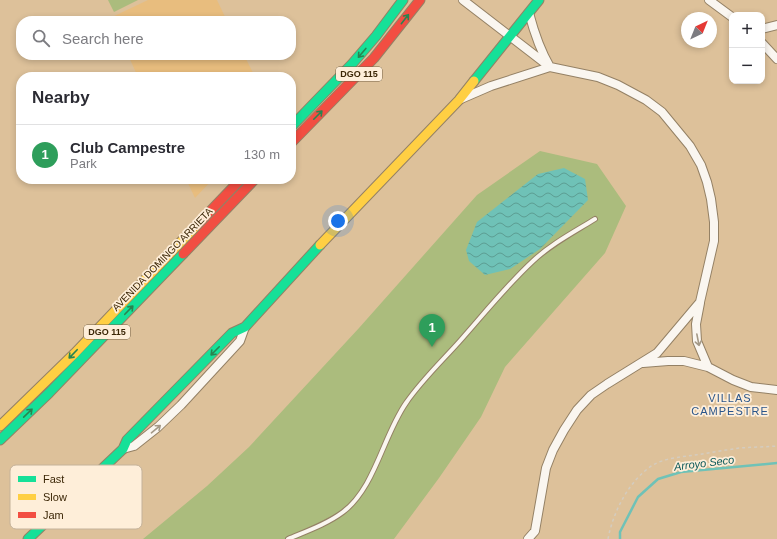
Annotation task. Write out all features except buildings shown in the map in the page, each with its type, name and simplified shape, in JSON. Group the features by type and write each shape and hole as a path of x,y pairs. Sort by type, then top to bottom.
{"main road":[{"name":"DGO 115","path":"296,122 352,64 376,36 403,0"},
{"name":"DGO 115","path":"296,138 374,58 420,0"},
{"path":"106,465 123,449 127,440 232,333 245,327 350,213 459,100 539,0"},
{"name":"AVENIDA DOMINGO ARRIETA","path":"0,426 42,386 236,184"},
{"name":"AVENIDA DOMINGO ARRIETA","path":"0,440 49,393 250,184"},
{"path":"229,191 236,198"},
{"path":"42,386 49,393"},
{"path":"28,539 39,529"}],"street":[{"path":"463,0 550,67 598,77 634,92 662,112 677,128 690,146 701,165 707,182 714,222 714,241 696,324 697,341 708,366"},
{"path":"709,0 729,15"},
{"path":"529,13 542,54 550,67"},
{"path":"765,28 777,25"},
{"path":"765,46 777,59"},
{"path":"459,100 497,84 550,67"},
{"path":"528,539 535,535 546,468 553,450 577,410 592,395 622,374 657,353 700,302"},
{"path":"123,449 134,446 181,406 240,341 245,327"},
{"path":"640,363 684,361 708,366 733,380 751,387 777,390"}],"lane":[{"path":"288,539 330,521 344,512 366,486 394,422 417,388 533,261 562,239 595,219"}],"path":[{"path":"608,539 613,520 629,489 641,475 654,465 683,457 742,448 777,446"}],"shaded area":[{"path":"148,0 217,0 225,16 114,16"},
{"path":"130,60 246,60 252,72 136,72"},
{"path":"188,184 208,184 195,198"}],"green space":[{"path":"108,0 138,0 114,12"},
{"path":"540,151 597,164 626,206 605,253 505,367 481,417 439,478 394,539 143,539 207,486 249,447 359,328 477,195"}],"water":[{"path":"564,168 585,179 588,200 540,249 510,269 485,275 469,261 466,250 477,222 538,174"}],"waterway":[{"name":"Arroyo Seco","path":"620,539 620,532 638,497 658,479 681,472 777,463"}],"traffic: fast":[{"path":"296,122 352,64 376,36 403,0"},
{"path":"474,81 539,0"},
{"path":"106,465 123,449 127,440 232,333 245,327 320,245"},
{"path":"0,440 49,393 183,254"},
{"path":"28,539 39,529"}],"traffic: slow":[{"path":"320,245 459,100 474,81"},
{"path":"0,426 75,353 196,226"}],"traffic: jam":[{"path":"296,138 374,58 420,0"},
{"path":"196,226 236,184"},
{"path":"183,254 250,184"}],"place":[{"name":"Club Campestre","path":"432,347"}],"district":[{"name":"VILLAS CAMPESTRE","path":"730,404"}]}
